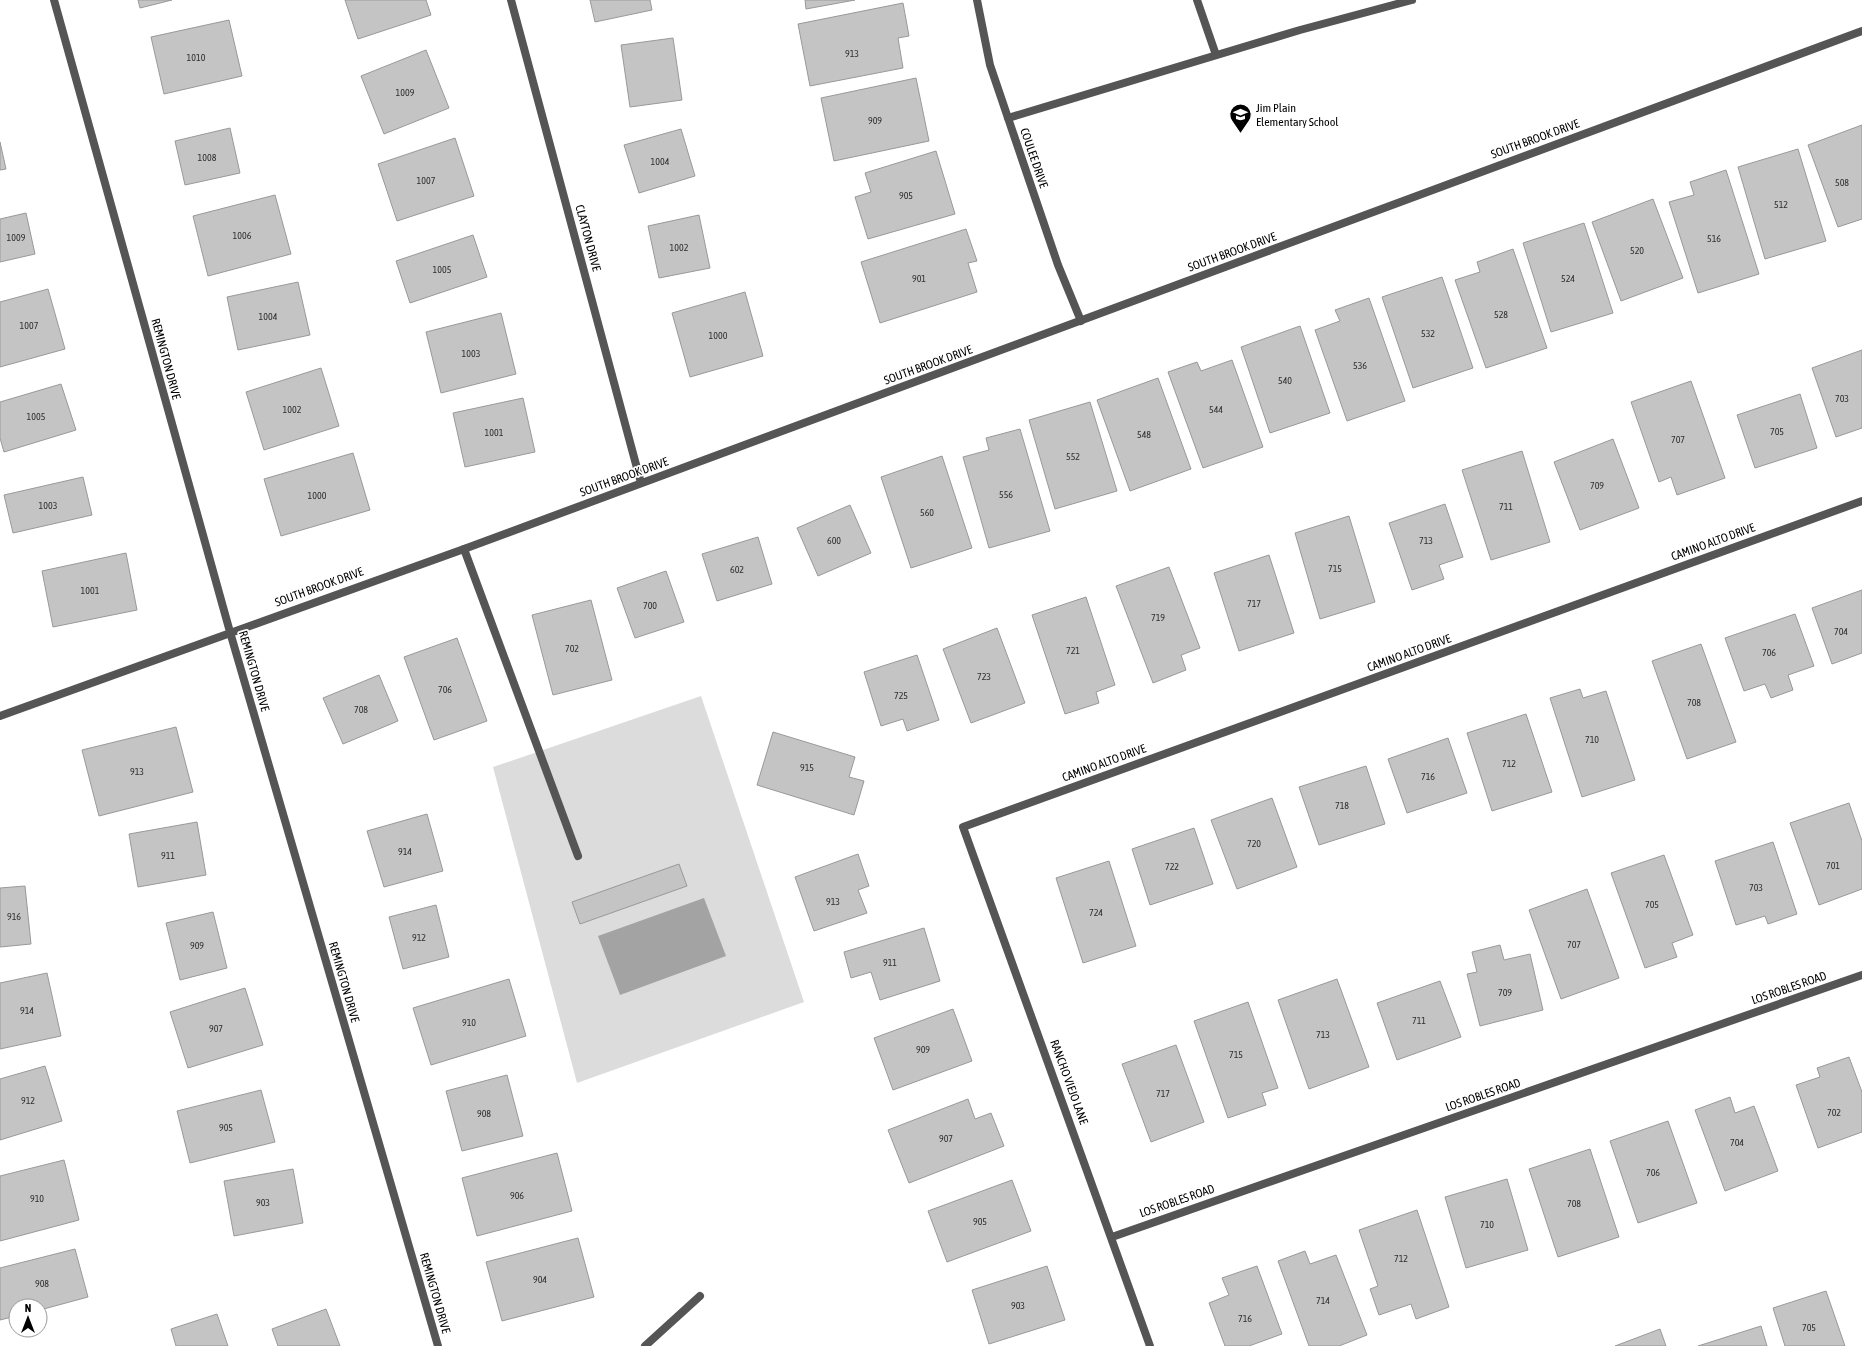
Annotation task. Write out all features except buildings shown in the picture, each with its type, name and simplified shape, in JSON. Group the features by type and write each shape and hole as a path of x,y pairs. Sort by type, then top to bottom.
{"street":[{"name":"REMINGTON DRIVE","path":"54,0 230,632 438,1346"},
{"name":"CLAYTON DRIVE","path":"511,0 641,483"},
{"name":"COULEE DRIVE","path":"977,0 990,65 1058,265 1081,321"},
{"path":"1197,0 1216,55"},
{"path":"1008,118 1300,30 1412,0"},
{"name":"SOUTH BROOK DRIVE","path":"0,716 464,549 1862,31"},
{"name":"CAMINO ALTO DRIVE","path":"963,827 1862,501"},
{"path":"464,549 578,856"},
{"name":"RANCHO VIEJO LANE","path":"963,827 1150,1346"},
{"name":"LOS ROBLES ROAD","path":"1112,1237 1862,975"},
{"path":"644,1346 700,1296"}],"shaded area":[{"path":"701,696 804,1002 577,1083 493,767"},
{"path":"704,898 726,956 620,995 598,936"}],"place":[{"name":"Jim Plain Elementary School","path":"1240,134"}]}
